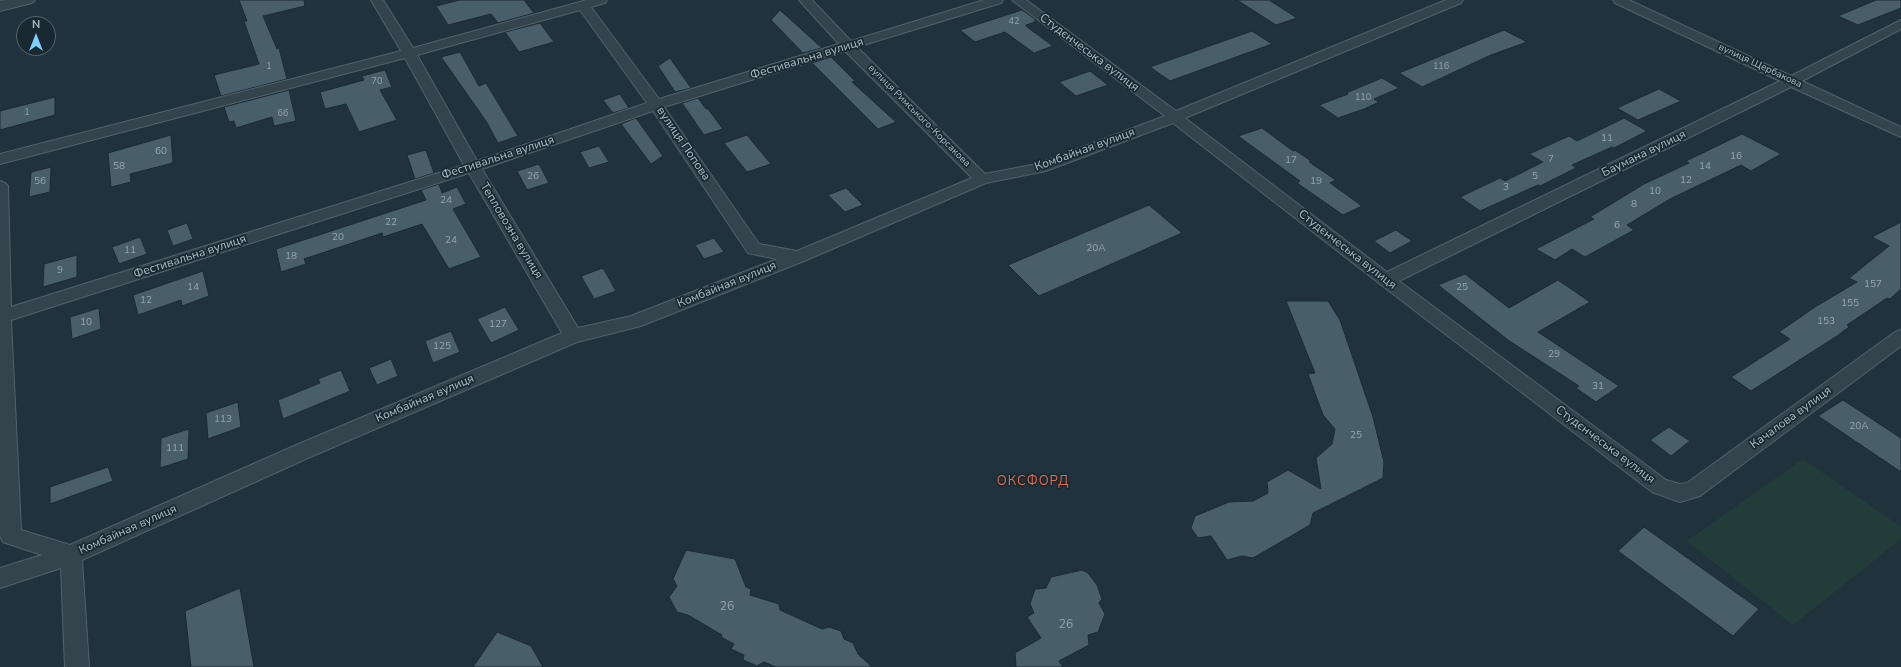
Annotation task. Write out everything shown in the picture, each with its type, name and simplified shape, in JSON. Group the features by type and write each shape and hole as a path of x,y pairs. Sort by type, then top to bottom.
{"street":[{"path":"0,6 27,0"},
{"name":"Тепловозна вулиця","path":"376,0 409,53 473,167 573,336"},
{"path":"0,159 409,53 601,0"},
{"name":"вулиця Римського-Корсакова","path":"805,0 849,47 982,179"},
{"name":"Фестивальна вулиця","path":"1,317 473,167 656,105 849,47 997,0"},
{"name":"Студєнчеська вулиця","path":"1018,0 1175,117 1386,280 1659,486 1680,493"},
{"name":"Комбайная вулиця","path":"0,578 71,555 301,452 573,336 635,322 798,257 982,179 1041,168 1175,117 1457,0"},
{"name":"вулиця Щербакова","path":"1619,0 1901,133"},
{"name":"вулиця Попова","path":"583,5 656,105 754,249 798,257"},
{"name":"Баумана вулиця","path":"1386,280 1792,81 1901,24"},
{"path":"0,186 1,317 12,536 71,555 77,667"},
{"name":"Качалова вулиця","path":"1680,493 1693,490 1901,337"}],"green space":[{"path":"1803,459 1901,527 1901,539 1793,625 1687,541"}],"building":[{"path":"239,0 304,0 305,6 263,16 277,49 279,48 287,79 221,96 214,75 259,64 244,21 247,21"},
{"path":"460,0 524,0 534,13 498,23 491,14 448,25 436,6"},
{"path":"1237,0 1269,0 1297,18 1276,25"},
{"path":"1876,0 1901,0 1901,8 1858,25 1838,16"},
{"path":"780,10 822,48 803,53 771,20"},
{"path":"1022,10 1035,19 1035,22 1026,25 1027,27 1053,46 1034,53 1005,32 975,42 960,30"},
{"path":"540,23 554,42 519,52 505,32"},
{"path":"1504,30 1527,42 1491,55 1422,87 1399,73"},
{"path":"1252,31 1272,44 1170,81 1150,67"},
{"path":"460,52 479,86 486,83 518,136 498,143 486,121 441,57"},
{"path":"831,57 855,81 852,82 896,122 878,129 812,63"},
{"path":"670,58 691,88 675,92 658,66"},
{"path":"385,70 392,87 380,90 397,120 359,132 346,104 325,109 320,92 364,80 362,76"},
{"path":"1090,71 1108,85 1076,96 1059,82"},
{"path":"1382,78 1399,88 1374,99 1379,102 1364,109 1338,118 1319,105 1348,94 1346,93"},
{"path":"1659,89 1681,101 1638,120 1617,108"},
{"path":"289,90 296,121 274,126 272,117 236,128 234,121 229,122 224,107"},
{"path":"620,94 629,108 613,113 603,100"},
{"path":"55,97 55,115 0,130 0,111"},
{"path":"698,98 723,129 704,135 682,103"},
{"path":"636,118 663,156 651,164 621,124"},
{"path":"1624,118 1647,131 1614,148 1612,147 1572,165 1576,168 1540,186 1538,185 1480,211 1460,197 1500,178 1505,181 1543,162 1529,154 1569,136 1577,141"},
{"path":"1262,128 1336,180 1330,183 1362,206 1343,215 1297,183 1300,181 1238,136"},
{"path":"1742,134 1781,154 1751,171 1741,165 1670,199 1627,225 1634,230 1585,257 1572,249 1555,260 1536,249 1594,219 1590,217 1644,184 1689,163 1686,161"},
{"path":"171,135 173,163 130,174 131,182 111,187 108,153"},
{"path":"747,135 771,164 747,172 724,143"},
{"path":"599,146 609,162 589,168 580,152"},
{"path":"426,150 434,173 415,179 407,155"},
{"path":"539,164 549,183 527,190 517,171"},
{"path":"51,167 50,192 29,197 31,172"},
{"path":"439,184 442,193 457,187 466,204 453,209 481,257 449,269 422,224 383,237 382,233 304,259 306,264 281,272 276,249 426,200 421,190"},
{"path":"846,188 863,205 845,212 828,195"},
{"path":"1149,205 1182,233 1039,296 1008,265"},
{"path":"1901,222 1901,289 1890,299 1887,298 1847,325 1849,327 1837,336 1751,391 1731,377 1790,339 1779,332 1815,307 1857,282 1849,278 1889,246 1872,237"},
{"path":"187,223 193,239 173,246 167,230"},
{"path":"1396,230 1412,241 1390,253 1374,241"},
{"path":"140,237 147,254 119,264 112,247"},
{"path":"714,238 724,252 704,259 695,245"},
{"path":"77,255 77,277 43,287 44,264"},
{"path":"603,268 616,291 594,299 581,276"},
{"path":"203,271 209,296 182,306 181,300 138,315 133,295"},
{"path":"1465,274 1509,308 1558,280 1590,302 1538,332 1619,386 1596,402 1576,388 1579,386 1508,340 1438,285"},
{"path":"1286,301 1328,301 1340,320 1373,417 1384,462 1383,478 1313,513 1310,525 1253,558 1242,556 1227,560 1211,536 1198,538 1191,528 1195,516 1229,502 1253,501 1268,493 1267,482 1288,470 1321,489 1316,458 1332,444 1335,429 1323,415 1308,374 1315,373"},
{"path":"505,307 519,330 491,343 477,319"},
{"path":"99,308 101,329 72,339 70,317"},
{"path":"451,331 460,352 433,363 425,341"},
{"path":"391,359 398,376 377,385 369,368"},
{"path":"341,370 350,391 283,419 278,400 320,383 318,379"},
{"path":"1843,400 1901,438 1901,472 1818,416"},
{"path":"238,402 241,427 208,439 206,413"},
{"path":"1669,427 1690,441 1671,456 1650,440"},
{"path":"189,429 188,459 160,468 161,438"},
{"path":"108,467 113,481 50,504 50,487"},
{"path":"1644,527 1759,609 1733,636 1618,551"},
{"path":"686,550 735,559 746,587 751,589 750,595 779,604 780,610 822,629 829,627 841,631 844,639 853,643 858,654 872,667 776,667 764,662 757,666 743,660 744,655 731,649 734,644 721,637 722,635 688,615 677,612 669,597 677,586 673,579"},
{"path":"1082,570 1088,573 1097,585 1102,599 1099,603 1105,614 1098,632 1088,635 1089,645 1059,661 1063,667 1016,667 1015,653 1041,638 1027,617 1034,613 1030,604 1035,589 1046,588 1051,577"},
{"path":"240,588 254,667 191,667 185,611"},
{"path":"497,632 531,646 543,667 473,667"}],"district":[{"name":"ОКСФОРД","path":"1033,482"}]}
